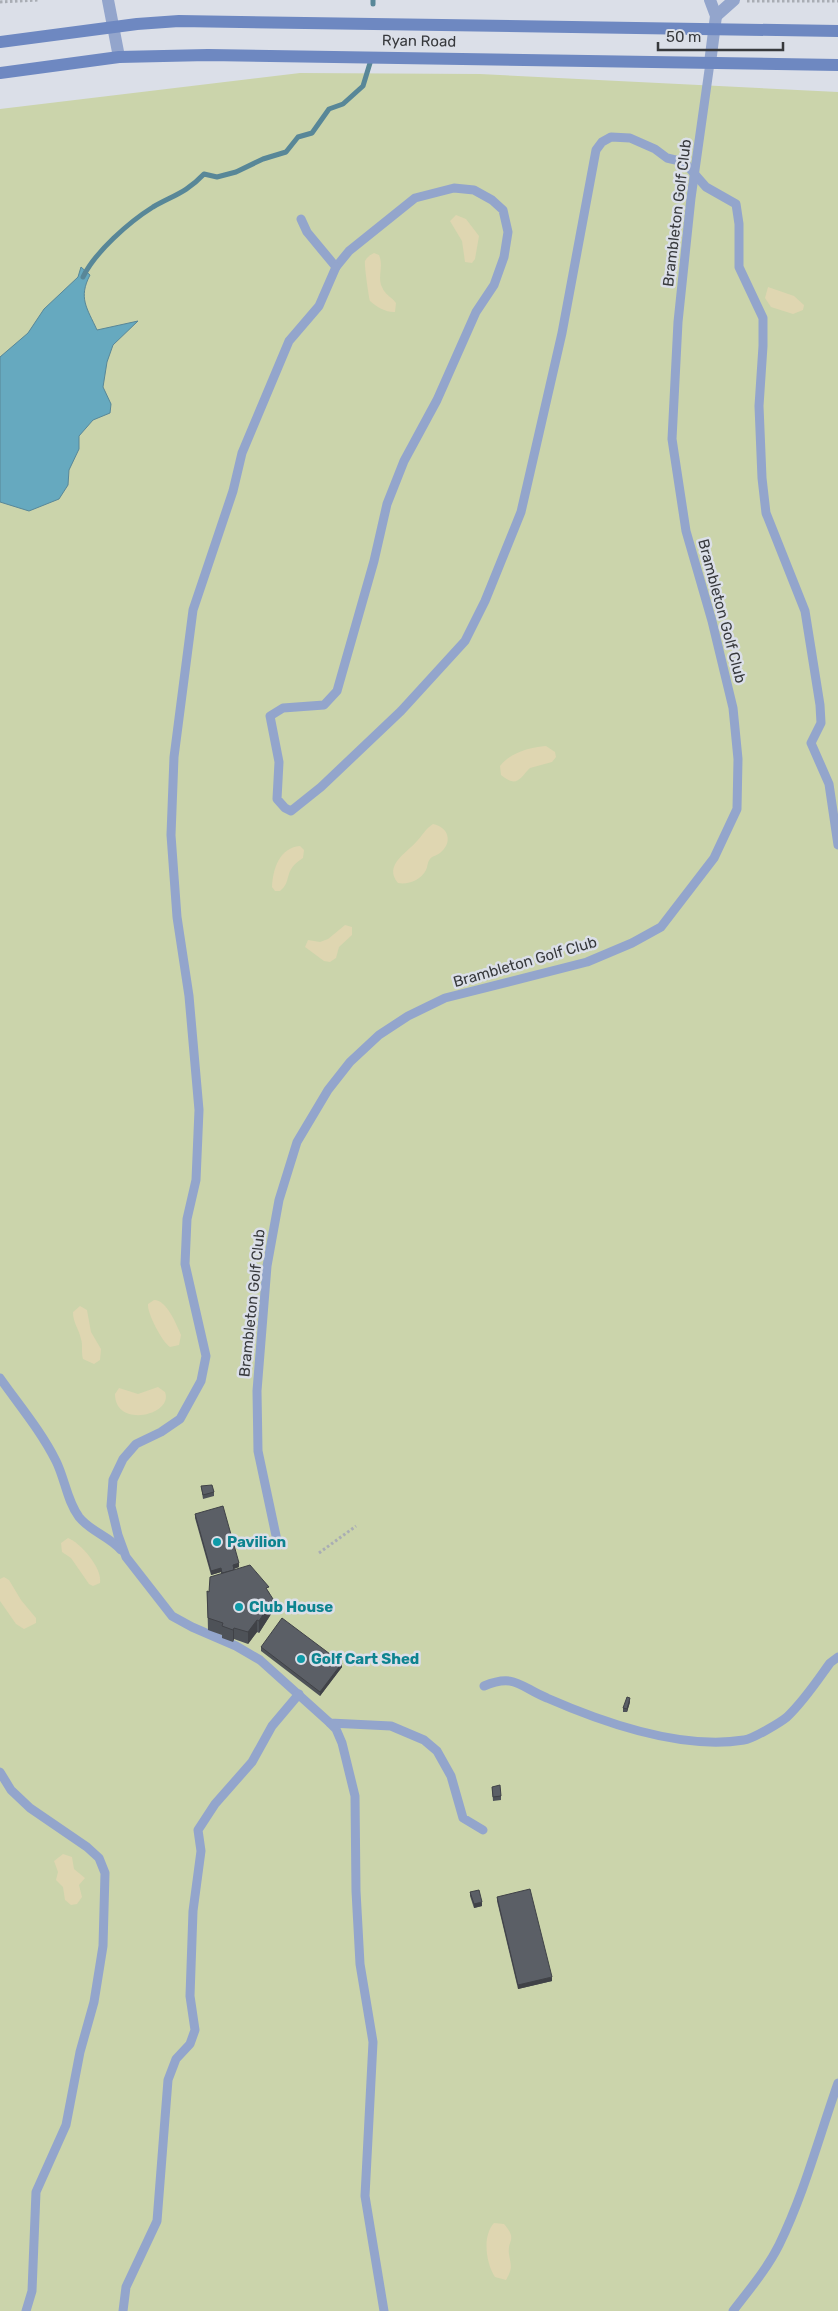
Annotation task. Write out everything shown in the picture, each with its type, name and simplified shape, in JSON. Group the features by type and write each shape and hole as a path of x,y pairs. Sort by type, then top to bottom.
{"main road":[{"name":"Ryan Road","path":"0,42 114,27 179,21 838,31"},
{"name":"Ryan Road","path":"0,73 119,57 332,56 838,65"}],"street":[{"path":"108,0 119,57"},
{"path":"710,0 716,16 710,63"},
{"path":"716,16 739,1"}],"lane":[{"name":"Brambleton Golf Club","path":"278,1545 258,1451 257,1391 267,1266 278,1200 298,1142 328,1090 350,1062 379,1034 408,1016 445,998 587,962 632,943 661,927 714,858 737,808 738,759 733,708 712,621 686,531 672,438 678,322 710,63"},
{"path":"126,1557 111,1506 113,1480 123,1459 136,1444 161,1432 180,1419 201,1380 206,1356 185,1264 187,1218 196,1180 199,1110 189,996 177,917 171,835 174,757 192,610 233,491 246,444 289,342 319,306 336,267 349,251 415,198 454,188 474,190 492,200 504,210 508,232 504,257 494,285 476,312 437,400 404,460 386,504 374,561 337,691 324,705 283,708 270,716 279,762 277,799 285,808 292,811 322,787 408,704 465,641 485,601 521,512 562,333 596,150 602,142 611,137 630,138 655,149 667,158 684,162 706,187 736,204 739,224 739,267 763,318 764,346 759,406 762,478 766,513 805,611 821,724 811,743 829,784 838,845"},
{"path":"301,218 307,232 336,267"},
{"path":"0,1378 56,1461 72,1505 80,1518 96,1532 114,1542 172,1616 236,1646 260,1660 336,1729 342,1743 355,1796 357,1921 360,1964 373,2042 365,2196 384,2311"},
{"path":"484,1686 500,1679 516,1682 546,1698 630,1730 692,1741 746,1740 786,1718 830,1663 838,1657"},
{"path":"123,2311 126,2287 157,2222 168,2080 176,2059 190,2044 195,2030 190,1996 192,1911 201,1851 198,1830 214,1804 252,1762 272,1726 298,1694"},
{"path":"330,1723 391,1726 424,1740 437,1751 451,1776 463,1818 483,1830"},
{"path":"0,1772 11,1790 30,1808 87,1847 99,1858 105,1873 103,1946 94,2002 80,2052 66,2126 36,2192 33,2276 26,2311"},
{"path":"733,2311 757,2281 779,2246 796,2205 838,2083"}],"path":[{"path":"0,2 39,0"},
{"path":"739,1 838,1"},
{"path":"319,1553 356,1526"}],"green space":[{"path":"300,73 480,74 838,92 838,2311 0,2311 0,109"}],"sand":[{"path":"456,215 466,219 479,236 475,259 472,263 465,262 462,241 450,221"},
{"path":"374,253 379,255 381,283 383,290 396,303 395,312 382,309 370,301 365,261"},
{"path":"768,287 794,296 804,305 803,310 793,314 771,307 765,298"},
{"path":"546,746 555,752 556,757 552,762 530,768 514,781 506,779 501,775 500,766 504,761 527,749"},
{"path":"433,824 443,828 446,832 447,845 440,853 431,858 424,874 418,879 398,883 393,871 395,865"},
{"path":"300,846 304,850 303,858 292,867 284,887 280,891 275,891 272,887 278,860 287,851"},
{"path":"345,925 352,927 352,935 339,947 336,958 330,962 324,961 305,947 308,940 320,942 328,939"},
{"path":"154,1300 163,1304 174,1319 181,1335 179,1345 170,1347 159,1334 148,1308 148,1304"},
{"path":"80,1306 87,1310 91,1332 101,1349 100,1360 94,1364 83,1359 82,1341 73,1312"},
{"path":"158,1387 165,1392 165,1400 161,1407 153,1412 133,1415 124,1412 118,1405 115,1394 119,1388 138,1394"},
{"path":"68,1538 79,1545 95,1564 100,1577 100,1583 93,1586 89,1584 71,1558 62,1552 61,1543"},
{"path":"4,1577 9,1580 21,1600 36,1618 36,1623 24,1629 16,1624 0,1601 0,1579"},
{"path":"63,1854 72,1857 74,1869 85,1878 79,1885 82,1897 77,1904 71,1905 65,1900 63,1887 56,1880 58,1872 54,1861"},
{"path":"494,2223 504,2224 511,2237 509,2249 511,2267 506,2280 495,2277 489,2264 487,2242 490,2228"}],"water":[{"path":"81,267 90,275 86,283 84,297 87,309 97,330 138,321 113,345 107,362 103,387 111,404 110,413 93,420 79,436 79,449 69,470 68,485 59,499 29,511 0,502 0,357 28,333 44,309 78,277"}],"building":[{"path":"212,1485 214,1492 203,1495 201,1486"},
{"name":"Pavilion","path":"223,1506 239,1563 233,1565 234,1570 222,1573 221,1568 211,1571 195,1514"},
{"name":"Club House","path":"250,1565 269,1587 266,1588 273,1599 259,1621 257,1620 248,1632 234,1628 233,1630 222,1626 223,1623 208,1618 207,1591 209,1592 210,1577"},
{"name":"Golf Cart Shed","path":"282,1618 342,1663 320,1692 261,1647"},
{"path":"627,1697 630,1698 627,1709 623,1708"},
{"path":"500,1785 501,1796 493,1797 492,1787"},
{"path":"530,1889 552,1977 518,1985 497,1897"},
{"path":"479,1890 482,1902 474,1904 470,1892"}],"waterway":[{"path":"83,277 88,267 123,229 153,207 185,190 204,174 217,177 236,172 263,159 286,152 298,137 312,133 329,109 343,104 363,86 370,63"}],"place":[{"name":"Pavilion","path":"217,1542"},
{"name":"Club House","path":"239,1607"},
{"name":"Golf Cart Shed","path":"301,1659"}]}
